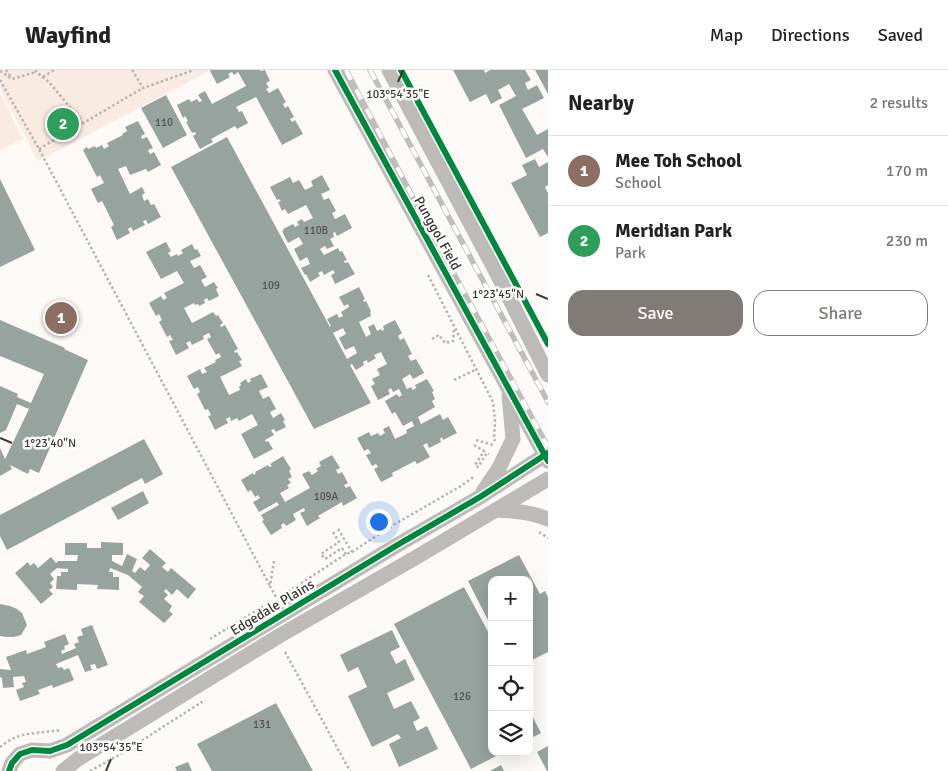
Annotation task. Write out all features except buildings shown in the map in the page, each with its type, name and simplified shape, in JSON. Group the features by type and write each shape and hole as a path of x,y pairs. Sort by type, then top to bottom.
{"street":[{"name":"Punggol Field","path":"335,70 509,390 547,456"},
{"path":"389,70 548,374"},
{"path":"480,497 499,468 513,439 509,390"},
{"name":"Edgedale Plains","path":"9,771 12,763 20,754 32,750 50,751 68,745 224,649 547,456"},
{"name":"Edgedale Plains","path":"63,771 78,758 279,636 548,478"},
{"path":"496,510 523,512 548,519"}],"path":[{"path":"6,70 12,79"},
{"path":"42,77 54,70"},
{"path":"132,70 143,88"},
{"path":"39,149 143,88 194,70"},
{"path":"0,71 12,79"},
{"path":"12,79 36,71 49,82 83,123"},
{"path":"0,80 39,149 277,599"},
{"path":"427,274 493,402 494,438 497,446 476,440"},
{"path":"432,339 439,336 445,343 453,341 454,327"},
{"path":"454,380 477,369"},
{"path":"474,444 484,451 475,465 478,467 487,453 493,456"},
{"path":"209,640 480,473"},
{"path":"338,529 352,552"},
{"path":"333,532 339,542 321,554 324,559 342,548 346,554"},
{"path":"270,586 274,561"},
{"path":"285,652 350,771"},
{"path":"90,771 119,755 207,699"},
{"path":"0,747 13,738 62,730"}],"shaded area":[{"path":"0,70 211,70 38,161 0,88"},
{"path":"0,93 23,139 0,150"}],"railway":[{"path":"346,70 548,447"},
{"path":"370,70 548,402"}],"cycle path":[{"path":"335,70 548,461"},
{"path":"401,70 548,344"},
{"path":"9,771 12,763 20,754 32,750 50,751 67,745 480,497 548,453"}],"place":[{"name":"Meridian Park","path":"63,124"},
{"name":"Mee Toh School","path":"61,318"}]}
